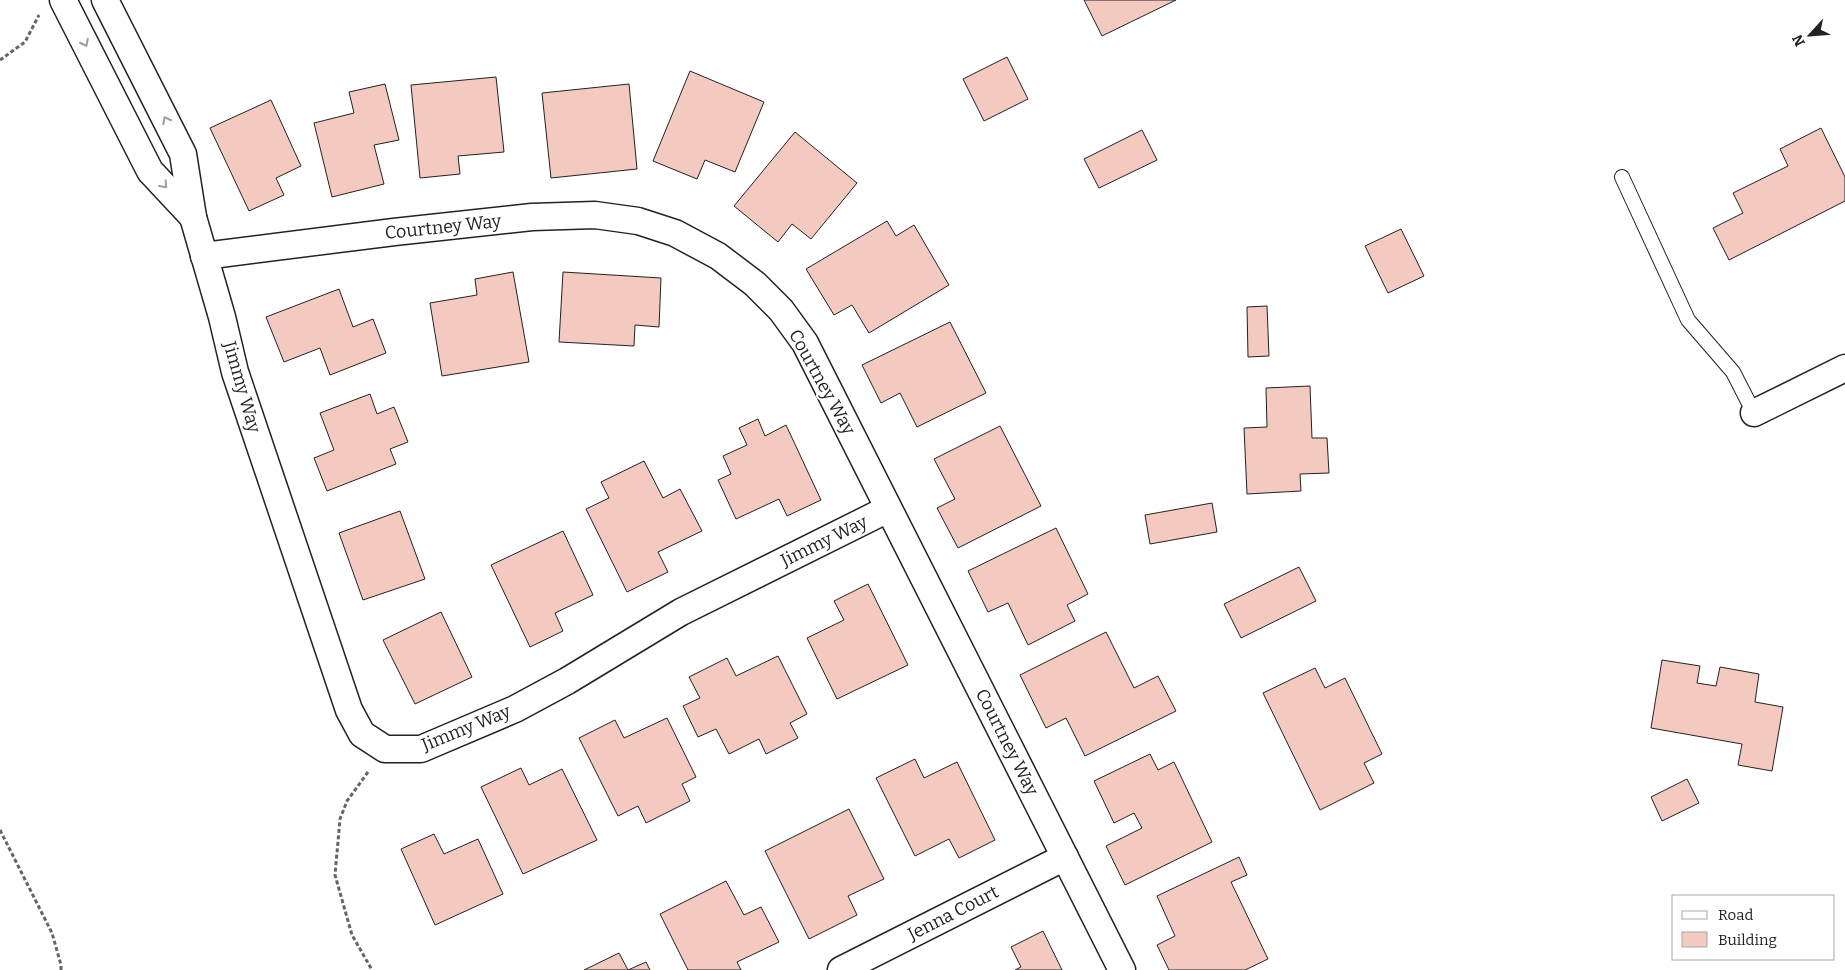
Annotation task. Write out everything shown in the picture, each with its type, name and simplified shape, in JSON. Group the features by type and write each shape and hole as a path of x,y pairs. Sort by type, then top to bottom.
{"street":[{"name":"Jimmy Way","path":"105,0 183,154 193,217 236,372 349,710 362,734 385,749 420,749 515,709 567,681 681,612 888,509"},
{"name":"Jimmy Way","path":"63,1 150,171 193,217"},
{"name":"Courtney Way","path":"204,256 532,217 595,215 638,222 674,233 718,256 755,284 781,310 805,343 1122,970"},
{"path":"1754,413 1845,368"},
{"name":"Jenna Court","path":"841,970 1065,857"}],"lane":[{"path":"1622,177 1688,320 1733,372 1754,413"}],"path":[{"path":"0,60 25,42 38,15 63,1"},
{"path":"372,970 352,934 335,874 340,819 347,802 385,749"},
{"path":"0,830 52,933 62,965 61,970"}],"building":[{"path":"1084,0 1176,0 1102,36"},
{"path":"1007,57 1028,99 984,121 963,79"},
{"path":"690,71 764,102 735,172 705,160 697,179 653,161"},
{"path":"496,77 504,152 458,156 460,174 420,178 411,85"},
{"path":"385,84 399,140 374,145 384,184 332,197 314,123 354,113 349,92"},
{"path":"629,84 637,169 551,178 542,93"},
{"path":"271,100 301,166 276,178 284,195 249,211 210,128"},
{"path":"1821,128 1845,177 1845,201 1729,260 1713,228 1743,213 1733,193 1788,166 1780,149"},
{"path":"1142,130 1157,160 1099,188 1084,159"},
{"path":"795,132 857,183 811,239 792,224 778,242 734,206"},
{"path":"887,221 896,236 914,225 949,285 869,333 852,305 834,315 806,269"},
{"path":"1401,229 1424,276 1388,293 1365,246"},
{"path":"513,272 529,362 442,376 430,303 477,295 475,279"},
{"path":"563,272 661,278 659,327 635,325 634,346 559,342"},
{"path":"339,289 353,327 373,319 386,353 330,375 320,348 284,362 266,317"},
{"path":"1267,306 1269,356 1248,357 1247,307"},
{"path":"950,322 986,393 917,427 900,393 881,403 862,365"},
{"path":"1310,386 1312,438 1327,438 1329,473 1300,474 1301,491 1247,494 1244,428 1267,427 1266,388"},
{"path":"370,394 377,414 394,407 408,442 390,449 396,464 327,491 314,458 334,450 320,413"},
{"path":"758,419 765,436 786,425 821,500 787,516 779,499 736,519 718,480 731,474 723,456 747,445 739,428"},
{"path":"1000,426 1041,506 958,548 937,508 955,499 934,459"},
{"path":"644,461 663,498 680,489 702,531 658,552 668,572 627,592 586,509 609,498 601,482"},
{"path":"1212,503 1217,532 1150,544 1145,515"},
{"path":"400,511 425,579 363,600 339,533"},
{"path":"1056,528 1088,594 1067,605 1075,621 1028,645 1008,603 988,612 968,571"},
{"path":"563,531 593,595 555,613 563,631 530,647 491,565"},
{"path":"1299,567 1316,601 1241,638 1224,604"},
{"path":"868,584 908,665 837,699 807,638 844,620 834,601"},
{"path":"441,612 472,677 415,704 383,640"},
{"path":"1106,632 1134,688 1158,676 1176,711 1085,756 1066,718 1046,728 1020,675"},
{"path":"778,656 807,714 790,723 798,738 766,754 759,739 729,754 716,729 698,737 683,706 700,698 689,677 727,658 736,676"},
{"path":"1662,660 1700,666 1697,683 1716,686 1720,667 1759,674 1755,702 1783,707 1772,771 1738,765 1742,744 1651,728"},
{"path":"1315,668 1325,688 1345,678 1382,754 1364,763 1374,783 1320,810 1263,693"},
{"path":"667,718 696,777 682,784 690,801 646,823 638,806 618,816 579,738 615,720 624,738"},
{"path":"1150,754 1158,770 1174,762 1212,842 1125,885 1106,846 1142,828 1134,813 1114,823 1094,781"},
{"path":"915,759 924,778 957,762 995,840 959,858 949,839 915,856 876,778"},
{"path":"521,768 529,785 562,769 597,840 523,874 481,787"},
{"path":"1687,779 1699,803 1662,821 1651,797"},
{"path":"849,809 884,879 848,896 857,915 809,939 765,851"},
{"path":"434,834 444,854 478,839 503,894 435,925 401,849"},
{"path":"1239,857 1247,875 1231,882 1268,959 1245,970 1169,970 1157,945 1175,936 1157,896"},
{"path":"726,881 744,915 761,907 779,942 737,962 741,970 688,970 660,914"},
{"path":"1043,931 1062,970 1015,970 1021,967 1011,947"},
{"path":"619,953 628,970 584,970"},
{"path":"646,962 650,970 628,970"}]}
